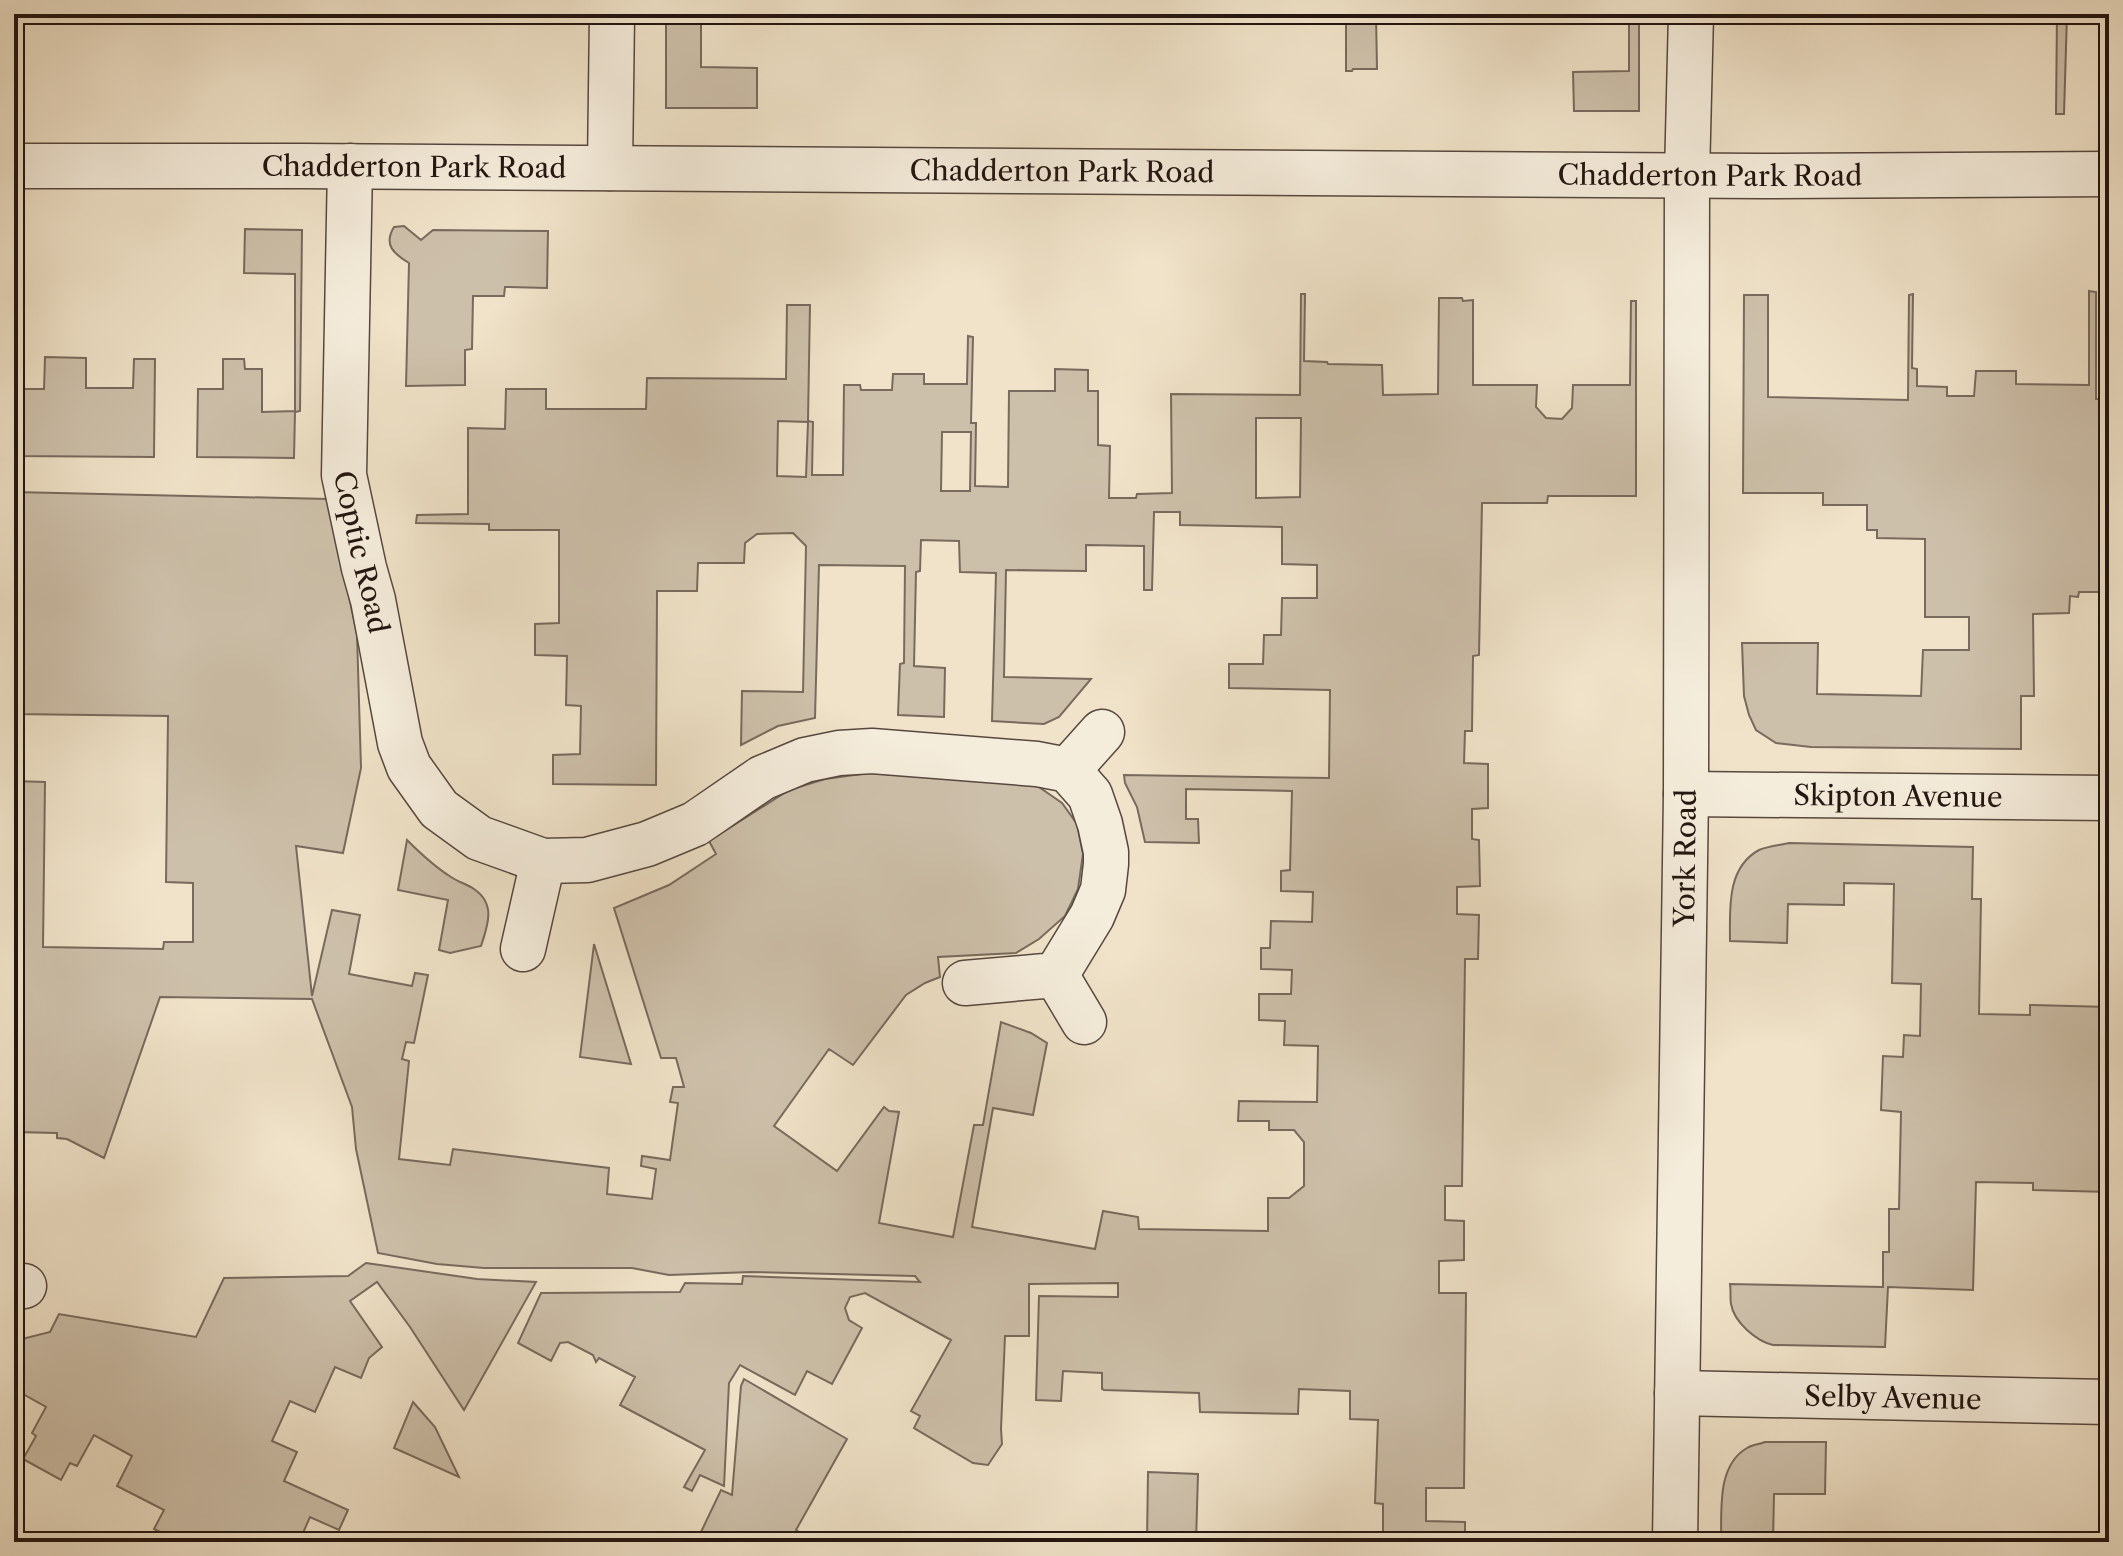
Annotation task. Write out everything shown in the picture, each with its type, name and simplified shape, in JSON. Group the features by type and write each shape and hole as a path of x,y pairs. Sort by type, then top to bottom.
{"street":[{"path":"610,168 612,14"},
{"name":"York Road","path":"1675,1542 1686,794 1687,175 1691,14"},
{"name":"Chadderton Park Road","path":"14,166 1687,175 2109,174"},
{"name":"Coptic Road","path":"350,166 344,475 373,600 400,743 409,767 439,809 479,838 543,861 587,860 647,844 695,824 762,778 805,760 839,753 872,751 1037,764 1068,770"},
{"path":"1056,975 1092,916 1103,890 1106,852 1100,824 1090,795 1068,770 1102,732"},
{"name":"Skipton Avenue","path":"1686,794 2109,798"},
{"path":"523,949 543,861"},
{"path":"965,983 1056,975"},
{"path":"1056,975 1084,1022"},
{"name":"Selby Avenue","path":"1677,1393 2109,1402"}],"shaded area":[{"path":"666,14 701,14 701,67 757,68 757,108 666,108"},
{"path":"1346,14 1376,14 1377,69 1346,71"},
{"path":"1629,14 1639,14 1639,111 1574,111 1573,72 1629,71"},
{"path":"2057,14 2067,14 2064,114 2056,114"},
{"path":"404,226 421,240 433,230 548,231 547,288 505,287 504,296 473,296 472,349 465,350 465,385 406,386 409,263 390,244 394,227"},
{"path":"245,229 302,230 300,411 295,412 294,458 197,457 198,389 223,389 223,359 244,359 245,369 262,369 262,412 295,411 295,274 244,273"},
{"path":"2089,291 2096,292 2096,399 2109,399 2109,616 2108,592 2079,592 2078,597 2070,596 2069,613 2033,614 2034,696 2021,696 2021,749 1811,747 1776,743 1756,730 1744,696 1742,643 1818,643 1817,694 1921,696 1923,650 1969,650 1969,617 1925,617 1925,539 1877,538 1877,530 1867,530 1867,505 1823,505 1823,493 1743,493 1744,295 1768,295 1768,397 1908,400 1909,295 1913,294 1912,368 1917,369 1917,386 1947,387 1947,396 1974,396 1976,371 2016,371 2016,384 2089,385"},
{"path":"1301,294 1305,294 1304,361 1382,365 1383,395 1438,394 1439,298 1473,300 1473,385 1537,385 1536,407 1546,418 1562,419 1572,408 1573,385 1630,385 1631,301 1636,301 1636,496 1548,496 1547,503 1482,503 1479,655 1473,656 1472,731 1465,731 1464,763 1488,764 1488,808 1472,809 1472,839 1479,840 1480,886 1457,887 1457,914 1479,915 1478,959 1465,959 1462,1186 1445,1186 1445,1220 1464,1221 1464,1260 1439,1261 1439,1293 1466,1293 1464,1488 1426,1488 1426,1521 1465,1522 1465,1542 1383,1542 1383,1504 1375,1503 1378,1420 1350,1419 1350,1391 1299,1389 1298,1414 1200,1412 1199,1393 1104,1390 1102,1373 1063,1371 1061,1401 1036,1400 1039,1296 1118,1297 1118,1283 1029,1284 1029,1336 1005,1336 1002,1444 988,1465 973,1463 914,1428 920,1416 911,1411 951,1340 865,1293 850,1297 845,1308 849,1320 862,1328 832,1384 807,1371 795,1395 740,1365 729,1383 724,1486 700,1475 692,1491 684,1487 705,1450 620,1405 635,1377 599,1358 596,1362 593,1355 568,1342 560,1343 551,1361 518,1343 541,1293 680,1292 685,1283 742,1284 743,1276 920,1282 915,1276 751,1272 669,1275 632,1268 484,1268 437,1264 378,1253 356,1149 352,1107 312,999 160,997 104,1158 67,1139 57,1138 57,1133 14,1132 14,781 45,782 43,947 163,949 164,942 193,942 193,883 166,882 168,716 14,714 14,492 328,499 357,634 361,768 343,853 296,846 312,996 332,910 360,915 349,974 412,986 415,973 428,975 414,1043 406,1042 402,1059 409,1061 399,1159 450,1165 453,1149 609,1168 607,1194 652,1199 656,1169 641,1166 642,1156 670,1160 678,1103 670,1102 673,1087 684,1087 676,1058 661,1058 614,908 669,885 716,854 709,841 789,790 825,779 869,773 1036,785 1062,803 1077,824 1083,854 1078,889 1065,916 1039,939 1016,953 938,957 940,977 906,995 853,1065 829,1049 774,1126 837,1171 884,1107 899,1112 879,1223 953,1237 974,1125 983,1125 1001,1022 1031,1033 1047,1043 1033,1115 993,1108 972,1227 1095,1249 1103,1211 1138,1217 1139,1229 1268,1231 1268,1198 1289,1198 1304,1186 1304,1142 1294,1130 1269,1130 1269,1121 1238,1121 1239,1101 1317,1102 1318,1046 1284,1045 1285,1021 1259,1020 1259,994 1291,994 1292,970 1261,969 1261,948 1270,948 1271,921 1312,922 1313,892 1281,891 1281,871 1290,870 1292,791 1186,789 1186,819 1198,819 1199,843 1145,842 1137,807 1124,775 1329,778 1330,690 1229,688 1229,664 1263,664 1264,635 1281,635 1282,598 1317,598 1317,565 1282,564 1282,527 1180,525 1180,512 1154,512 1152,590 1144,590 1144,546 1086,545 1086,571 1006,570 1004,677 1091,679 1059,717 1044,724 992,721 996,573 960,572 959,541 921,540 920,571 916,572 914,666 945,668 944,717 898,715 900,664 904,663 905,566 819,565 815,718 778,726 741,745 742,691 803,692 806,546 793,533 757,534 745,543 744,563 698,563 697,591 657,591 656,785 553,784 553,755 580,754 581,706 566,705 567,656 535,655 535,624 559,623 559,530 489,530 489,524 416,523 417,515 468,514 468,428 505,429 506,389 546,389 546,409 646,409 647,378 786,379 787,305 810,305 808,421 813,422 812,475 843,475 844,385 860,385 861,390 892,390 893,374 924,374 924,384 967,384 968,336 973,337 971,423 976,423 975,486 1008,487 1009,391 1055,391 1055,369 1088,370 1088,391 1098,391 1098,445 1110,446 1109,498 1172,493 1171,394 1300,395","holes":["1256,418 1301,418 1300,497 1256,498","778,421 808,422 806,477 777,476","942,432 971,432 970,491 941,491"]},
{"path":"45,357 86,358 86,388 133,388 134,359 155,359 154,457 14,456 14,389 44,389"},
{"path":"407,840 439,869 481,895 488,915 481,946 450,953 439,950 448,900 398,890"},
{"path":"1789,843 1973,847 1972,899 1981,899 1979,1014 2030,1015 2030,1005 2109,1007 2109,1192 2033,1190 2033,1183 1976,1182 1973,1290 1888,1287 1885,1347 1773,1345 1747,1330 1736,1317 1731,1304 1730,1284 1883,1287 1883,1252 1889,1252 1889,1209 1899,1209 1901,1112 1881,1110 1883,1056 1903,1057 1904,1035 1920,1036 1921,984 1892,983 1894,884 1844,883 1844,905 1788,904 1787,943 1730,941 1732,891 1741,867 1759,850"},
{"path":"594,944 631,1064 580,1057"},
{"path":"366,1263 477,1279 536,1282 464,1410 377,1282 350,1301 382,1347 369,1358 361,1378 335,1367 315,1412 290,1401 272,1441 297,1452 284,1481 348,1510 339,1530 310,1517 299,1542 172,1542 172,1538 154,1529 164,1510 117,1486 132,1456 94,1435 77,1466 70,1463 61,1480 23,1459 36,1436 32,1433 46,1407 14,1389 14,1341 50,1332 59,1314 196,1337 224,1278 348,1276"},
{"path":"744,1379 847,1439 796,1530 816,1542 708,1542 710,1538 701,1532 721,1490 732,1495"},
{"path":"413,1402 435,1427 459,1477 394,1448"},
{"path":"1765,1442 1826,1442 1825,1494 1774,1494 1773,1542 1721,1542 1721,1504 1730,1466 1747,1448"},
{"path":"1148,1472 1198,1474 1196,1542 1147,1542"}]}
